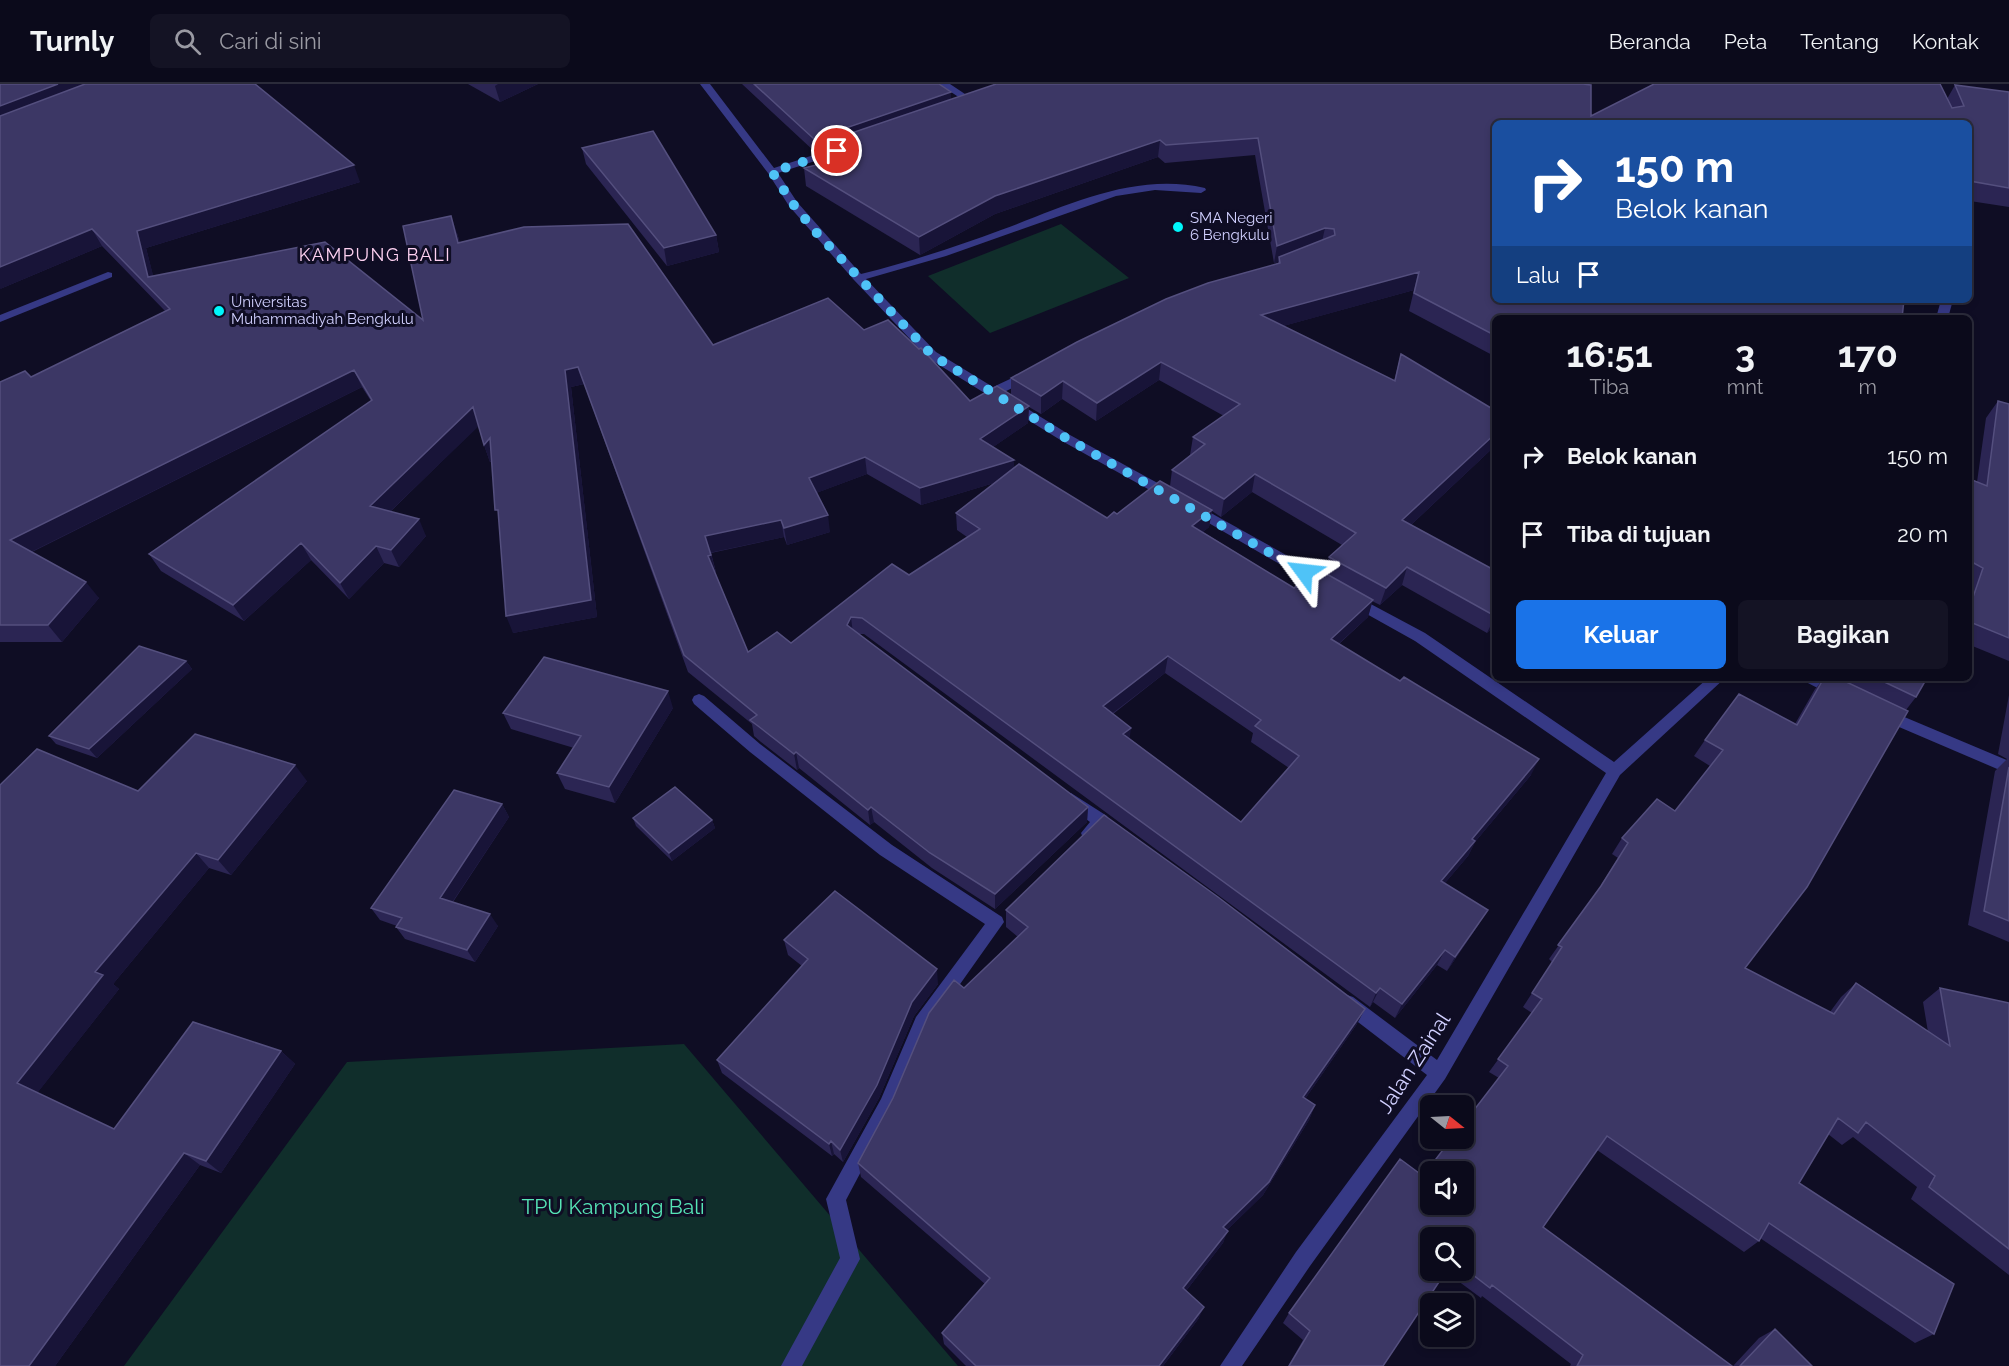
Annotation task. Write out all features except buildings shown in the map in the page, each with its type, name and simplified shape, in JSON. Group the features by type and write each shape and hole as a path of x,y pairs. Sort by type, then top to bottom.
{"street":[{"path":"705,84 772,172 793,204 858,278 932,355 1066,438 1420,637 1616,771"},
{"path":"944,84 967,104 983,98"},
{"path":"772,172 848,147"},
{"path":"858,278 899,269 1067,207 1129,189 1169,187 1201,190"},
{"path":"0,319 108,275"},
{"path":"992,393 1044,368"},
{"name":"Jalan Zainal","path":"1230,1366 1303,1259 1439,1072 1616,771 1715,681"},
{"path":"1817,681 1852,699"},
{"path":"699,700 755,748 886,850 1000,918 922,1023 887,1105 836,1199 850,1259 791,1366"},
{"path":"1872,709 2009,768"},
{"path":"1057,788 1106,824 1077,844"},
{"path":"1335,993 1439,1072"}],"green space":[{"path":"1061,224 1129,278 990,333 928,276"},
{"name":"TPU Kampung Bali","path":"684,1044 958,1366 124,1366 347,1062"}],"place":[{"name":"SMA Negeri 6 Bengkulu","path":"1178,227"},
{"name":"Universitas Muhammadiyah Bengkulu","path":"219,311"}],"district":[{"name":"KAMPUNG BALI","path":"375,255"}],"route":[{"path":"837,151 772,172 814,230 932,355 1066,438 1304,572"}]}
